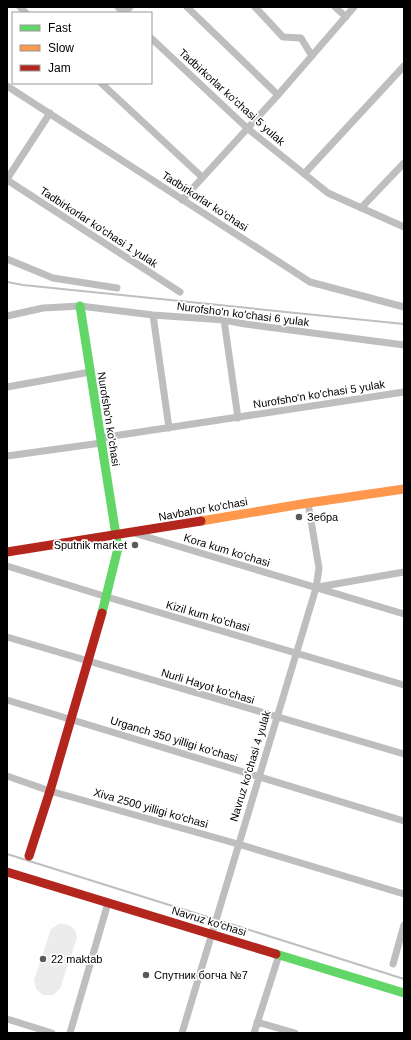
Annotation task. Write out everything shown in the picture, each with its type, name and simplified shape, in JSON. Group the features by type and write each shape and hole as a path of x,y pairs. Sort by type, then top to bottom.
{"street":[{"path":"187,7 278,95"},
{"path":"254,7 283,37 301,38 312,56"},
{"path":"335,7 346,17"},
{"path":"182,200 278,95 354,7"},
{"name":"Tadbirkorlar ko'chasi 5 yulak","path":"152,39 247,128 328,193 404,227"},
{"path":"304,174 404,66"},
{"path":"102,84 202,177"},
{"name":"Tadbirkorlar ko'chasi","path":"7,86 310,282 404,307"},
{"path":"7,179 50,113"},
{"path":"361,208 404,163"},
{"name":"Tadbirkorlar ko'chasi 1 yulak","path":"7,179 180,292"},
{"path":"7,259 53,278 117,288"},
{"name":"Nurofsho'n ko'chasi 6 yulak","path":"7,316 43,308 80,306 153,315 224,320 404,345"},
{"name":"Nurofsho'n ko'chasi","path":"29,856 50,791 88,661 118,548 80,306"},
{"path":"153,315 169,428"},
{"path":"224,320 238,418"},
{"path":"7,386 90,372"},
{"name":"Nurofsho'n ko'chasi 5 yulak","path":"7,456 101,441 169,428 404,392"},
{"name":"Navbahor ko'chasi","path":"7,552 132,533 308,503 404,489"},
{"name":"Navruz ko'chasi 4 yulak","path":"182,1033 316,588 319,568 308,503"},
{"name":"Kora kum ko'chasi","path":"132,533 404,614"},
{"name":"Kizil kum ko'chasi","path":"7,566 106,597 404,685"},
{"name":"Kora kum ko'chasi","path":"316,588 404,572"},
{"name":"Nurli Hayot ko'chasi","path":"7,637 276,718 404,754"},
{"name":"Urganch 350 yilligi ko'chasi","path":"7,700 404,821"},
{"name":"Xiva 2500 yilligi ko'chasi","path":"7,776 50,791 238,844 404,894"},
{"name":"Navruz ko'chasi","path":"7,872 404,993"},
{"path":"70,1033 108,903"},
{"path":"393,964 404,926"},
{"path":"254,1033 279,955"},
{"path":"7,1019 52,1033"},
{"path":"257,1022 295,1033"}],"shaded area":[{"path":"59,924 69,925 74,929 77,938 60,989 53,995 43,995 36,989 34,980 51,929"}],"waterway":[{"path":"7,282 23,285 404,324"},
{"path":"7,854 214,919"},
{"path":"218,920 404,979"}],"traffic: fast":[{"path":"80,306 118,548 102,613"},
{"path":"276,954 404,993"}],"traffic: slow":[{"path":"201,521 404,489"}],"traffic: jam":[{"path":"7,552 201,521"},
{"path":"29,856 50,791 102,613"},
{"path":"7,872 276,954"}],"place":[{"name":"Зебра","path":"299,517"},
{"name":"Sputnik market","path":"135,545"},
{"name":"22 maktab","path":"43,959"},
{"name":"Спутник богча №7","path":"146,975"}]}
